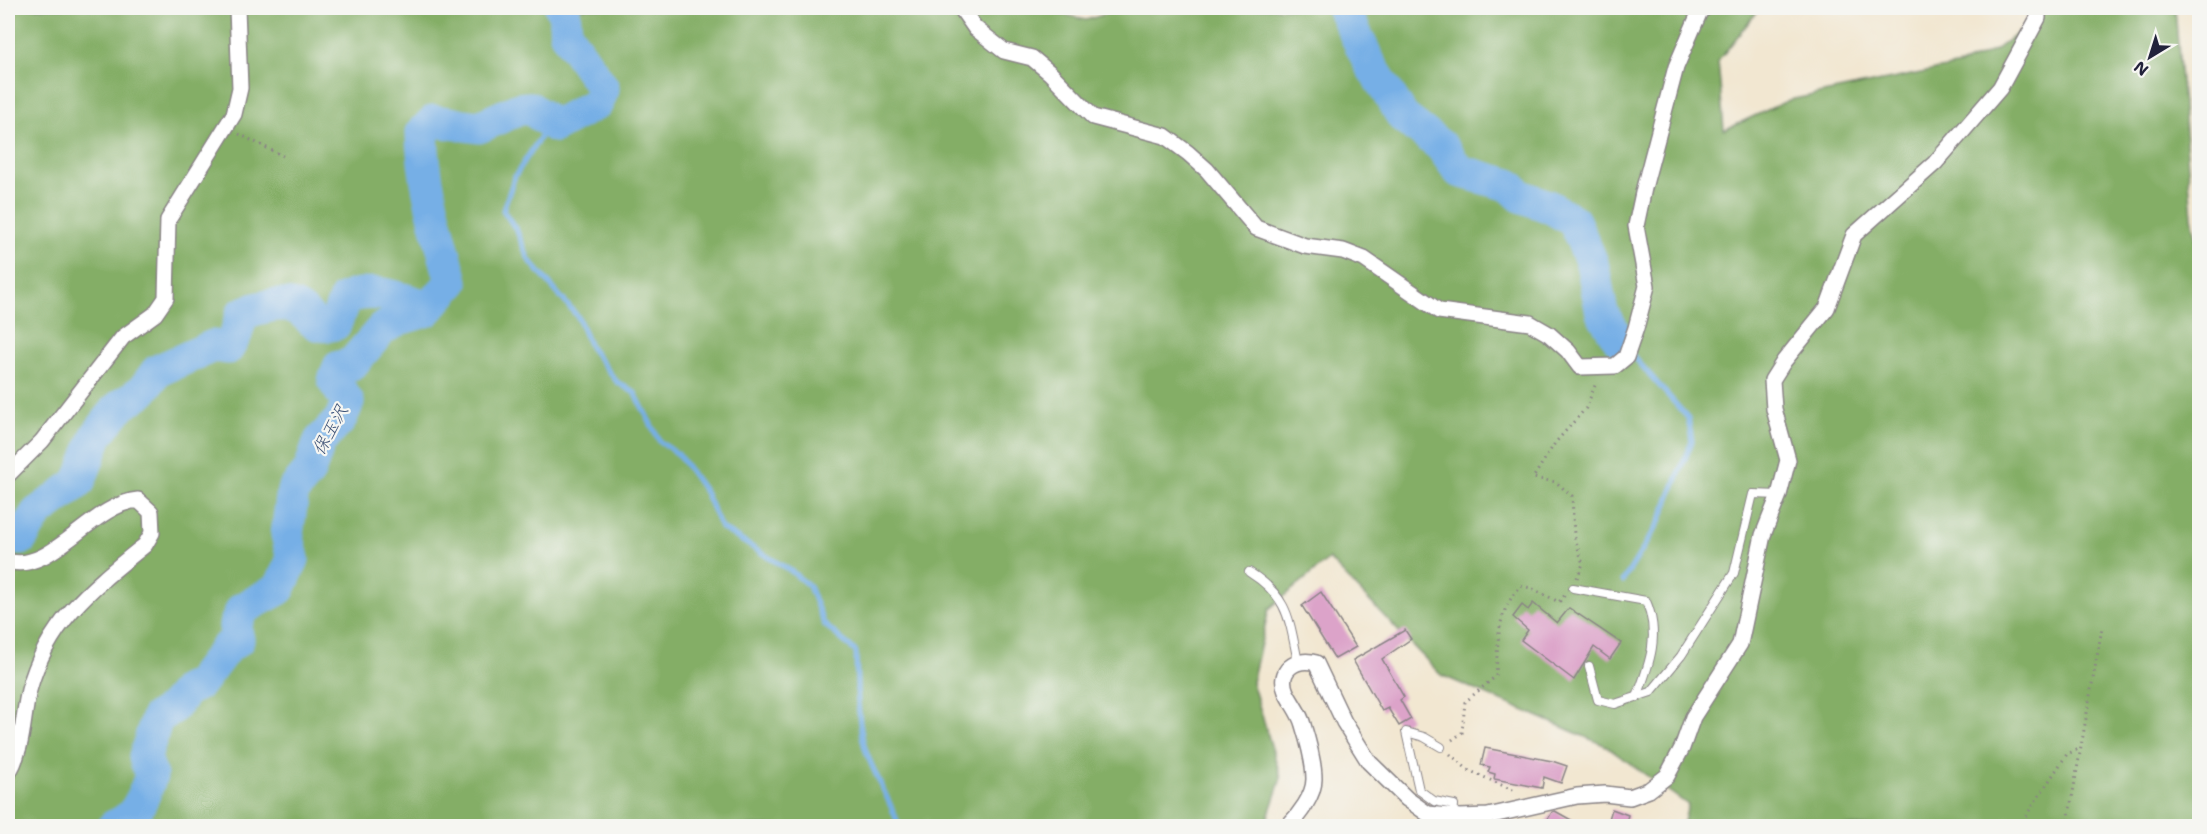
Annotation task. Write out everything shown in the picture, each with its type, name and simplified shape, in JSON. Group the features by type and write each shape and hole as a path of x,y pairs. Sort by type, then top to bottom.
{"street":[{"path":"8,475 42,441 123,337 155,314 166,298 168,220 234,114 240,88 237,8"},
{"path":"962,8 975,28 1004,51 1032,58 1050,73 1092,117 1165,136 1188,153 1207,170 1256,228 1305,246 1343,251 1364,259 1439,311 1530,323 1549,334 1568,351 1580,367 1594,368 1615,366 1626,357 1636,328 1647,286 1636,226 1644,188 1676,67 1701,10 1705,8"},
{"path":"1288,826 1300,814 1315,780 1303,723 1285,690 1286,674 1293,664 1303,659 1316,663 1344,722 1369,762 1407,799 1428,814 1487,821 1544,802 1605,794 1630,797 1649,790 1667,776 1682,748 1693,717 1740,644 1763,535 1779,495 1788,459 1774,409 1772,380 1784,360 1827,308 1854,235 1935,163 2000,88 2038,18 2038,8"},
{"path":"8,561 16,564 42,559 107,510 127,501 138,500 151,512 152,533 145,545 70,610 43,651 29,690 23,737 8,774"}],"lane":[{"path":"1589,666 1598,700 1615,704 1651,692 1681,657 1734,573 1754,494 1779,495"},
{"path":"1249,572 1261,579 1287,608 1298,662"},
{"path":"1573,588 1646,601 1653,616 1654,640 1651,659 1637,697"},
{"path":"1441,747 1424,736 1406,732 1419,790 1434,801 1454,805 1453,816"}],"path":[{"path":"226,127 283,156"},
{"path":"1544,802 1499,786 1468,770 1441,747 1443,740 1452,740 1462,733 1465,702 1496,676 1499,632 1504,606 1512,595 1521,586 1531,588 1559,602 1573,588 1583,564 1574,536 1572,496 1556,482 1533,478 1555,443 1586,408 1598,377 1594,368"},
{"path":"2067,826 2102,627"},
{"path":"2019,826 2067,754 2081,748"}],"green space":[{"path":"8,8 1038,8 1086,20 1125,8 1760,8 1718,61 1724,130 1789,100 1960,65 1995,50 2050,8 2175,8 2192,216 2200,259 2199,826 1683,826 1688,805 1604,745 1441,675 1329,559 1269,609 1252,682 1281,778 1265,826 8,826"}],"building":[{"path":"1321,592 1356,647 1335,659 1302,606"},
{"path":"1533,603 1557,623 1569,608 1621,643 1610,659 1594,647 1574,680 1521,640 1528,630 1513,617 1522,605 1528,610"},
{"path":"1405,630 1411,639 1382,659 1404,697 1400,700 1411,719 1399,726 1388,708 1382,711 1353,660"},
{"path":"1485,748 1567,766 1561,783 1544,777 1542,788 1494,779 1495,774 1488,772 1490,767 1481,765"},
{"path":"1612,809 1628,815 1625,826 1607,826"},
{"path":"1555,811 1582,826 1544,826 1552,812"}],"waterway":[{"name":"保玉沢","path":"114,826 129,818 145,792 151,776 145,757 157,718 171,709 187,690 199,684 226,648 238,640 235,626 242,609 279,589 293,559 287,534 293,491 309,472 320,441 340,420 348,402 334,381 339,367 352,364 382,329 399,319 426,311 452,282 425,171 422,133 434,121 479,127 519,109 530,108 555,126 597,103 603,88 566,34 564,9 561,8"},
{"path":"1343,8 1370,64 1403,117 1441,146 1459,171 1509,185 1521,196 1550,207 1574,221 1592,263 1602,313 1620,341"},
{"path":"550,122 515,176 503,210 517,231 529,260 578,317 590,347 617,382 635,393 660,442 678,454 705,492 721,528 791,571 809,586 824,624 856,652 861,731 867,754 899,826"},
{"path":"21,539 37,513 79,482 97,435 118,408 143,390 157,371 213,346 228,348 236,334 242,314 262,307 285,305 298,309 317,324 335,324 345,299 366,293 388,295 430,307"},
{"path":"1620,341 1688,418 1692,441 1660,521 1623,581"},
{"path":"13,547 21,539"}]}
